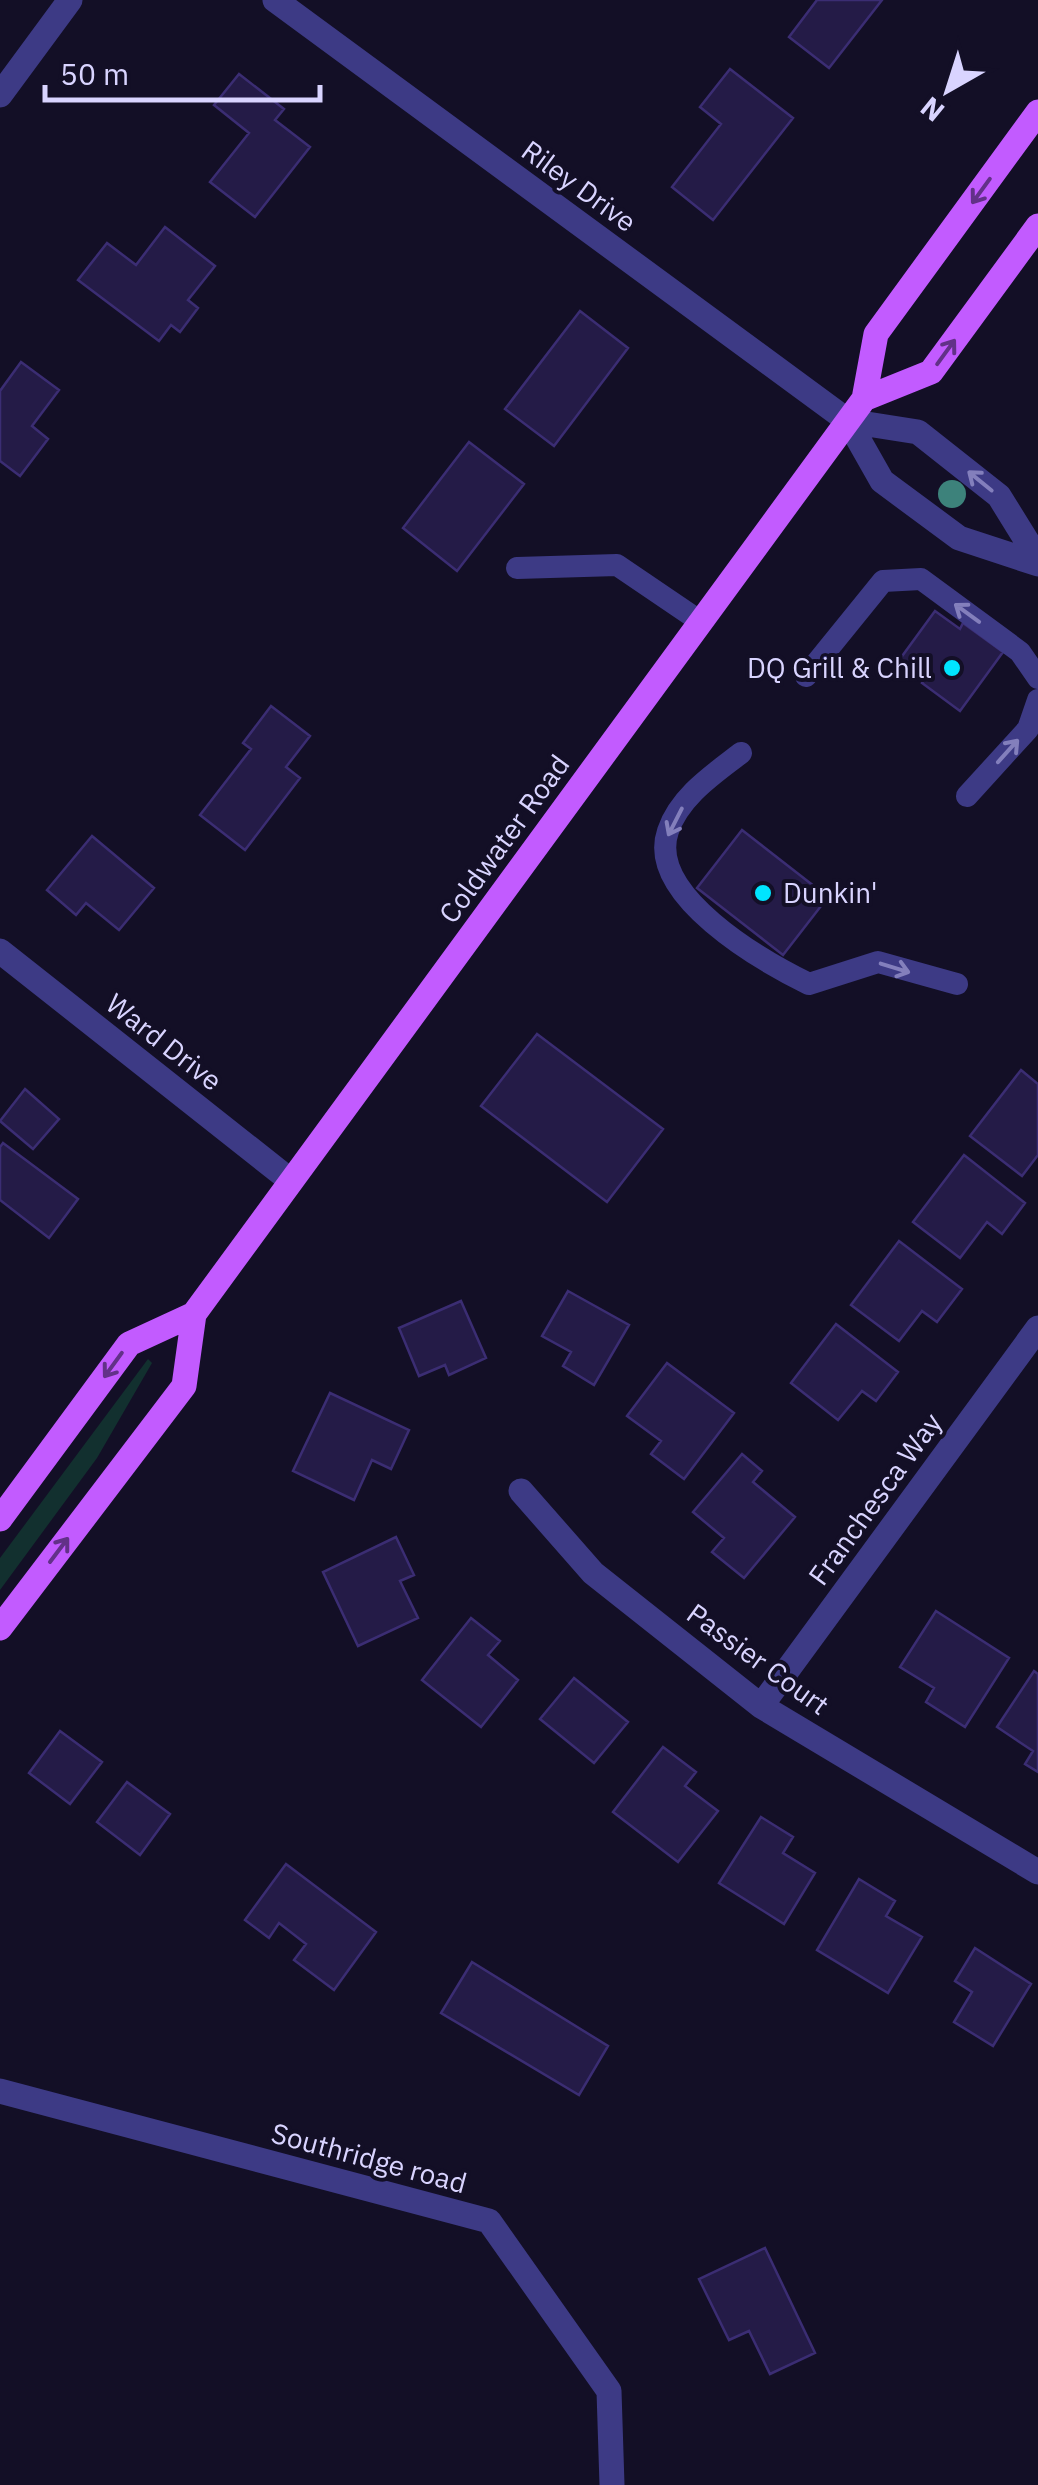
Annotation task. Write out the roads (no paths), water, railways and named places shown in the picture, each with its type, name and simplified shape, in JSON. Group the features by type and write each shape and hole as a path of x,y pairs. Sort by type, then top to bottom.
{"main road":[{"name":"Coldwater Road","path":"0,1628 184,1386 194,1314 864,399 876,334 1038,112"},
{"path":"864,399 931,372 1038,226"},
{"name":"Coldwater Road","path":"0,1518 129,1344 194,1314"}],"street":[{"path":"0,95 70,0"},
{"name":"Riley Drive","path":"275,0 848,421 882,481 958,538 1038,561"},
{"name":"Riley Drive","path":"848,421 918,432 998,496 1038,561"},
{"name":"Ward Drive","path":"0,951 291,1181"},
{"name":"Franchesca Way","path":"761,1706 1038,1328"},
{"name":"Passier Court","path":"521,1491 593,1573 761,1706 1038,1872"},
{"name":"Southridge road","path":"0,2092 489,2221 609,2391 612,2485"}],"lane":[{"path":"517,568 617,566 700,622"},
{"path":"806,676 883,581 921,579 1020,652 1038,678"},
{"path":"967,796 1028,729 1038,700"},
{"path":"741,752 692,792 667,832 668,872 696,909 768,964 809,984 878,962 957,984"}],"place":[{"name":"DQ Grill & Chill","path":"952,668"},
{"name":"Dunkin'","path":"763,893"}]}
